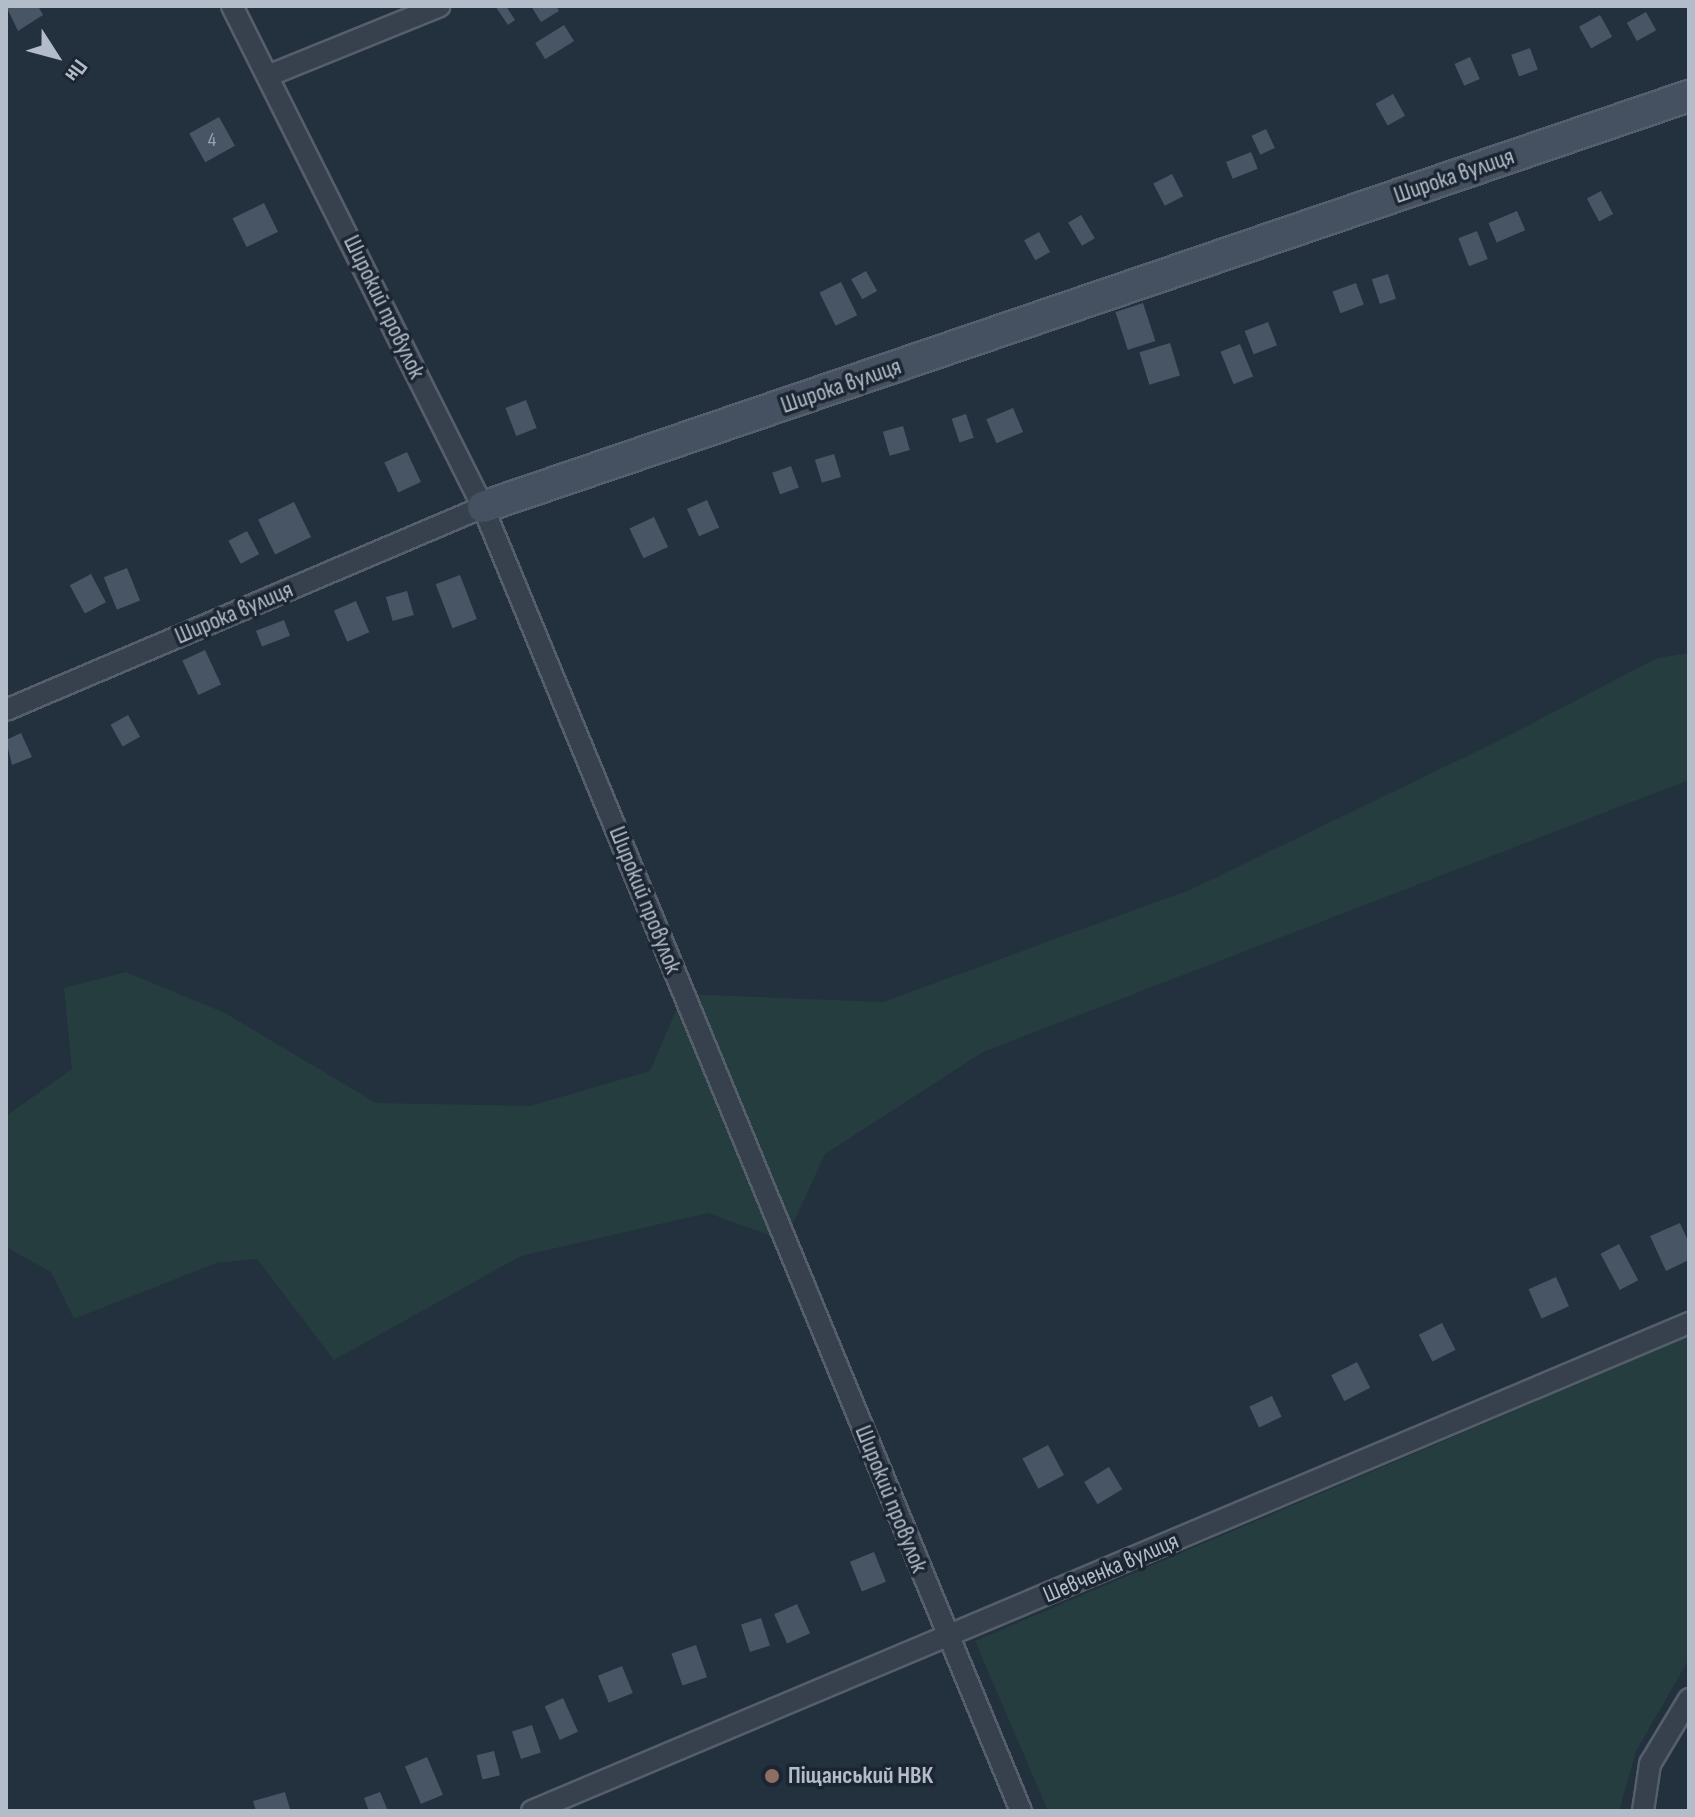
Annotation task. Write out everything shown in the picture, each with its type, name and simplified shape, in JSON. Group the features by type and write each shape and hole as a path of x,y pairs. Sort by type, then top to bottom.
{"street":[{"name":"Широкий провулок","path":"232,6 270,75 483,507 1021,1811"},
{"path":"270,75 440,6"},
{"name":"Широка вулиця","path":"6,710 483,507 1689,96"},
{"name":"Шевченка вулиця","path":"532,1811 1689,1323"},
{"path":"1643,1811 1650,1764 1689,1699"}],"green space":[{"path":"1689,653 1689,780 983,1052 825,1154 785,1241 708,1213 521,1256 334,1360 257,1259 216,1263 74,1319 51,1272 6,1247 6,1116 72,1069 64,988 126,972 225,1013 376,1103 530,1106 650,1071 683,994 883,1002 1192,889 1498,741 1657,658"},
{"path":"1689,1336 1689,1659 1636,1751 1619,1811 1048,1811 975,1641"}],"building":[{"path":"6,6 38,6 43,15 18,31"},
{"path":"495,6 506,6 515,20 508,25"},
{"path":"531,6 556,6 559,11 541,22"},
{"path":"1646,12 1656,30 1637,41 1627,23"},
{"path":"1600,15 1612,37 1591,49 1579,27"},
{"path":"564,25 574,41 545,59 535,43"},
{"path":"1530,48 1538,70 1519,76 1511,55"},
{"path":"1470,57 1480,79 1464,86 1454,64"},
{"path":"1393,94 1405,116 1388,126 1376,104"},
{"path":"219,117 235,146 205,162 189,133"},
{"path":"1266,129 1275,148 1260,155 1251,136"},
{"path":"1251,152 1258,169 1233,179 1226,162"},
{"path":"1172,174 1183,196 1165,206 1153,184"},
{"path":"1601,191 1613,214 1599,221 1587,199"},
{"path":"264,203 278,232 247,247 233,218"},
{"path":"1517,211 1525,230 1497,242 1488,223"},
{"path":"1081,215 1095,238 1082,246 1068,223"},
{"path":"1477,231 1488,259 1469,266 1458,238"},
{"path":"1039,232 1050,252 1035,260 1024,240"},
{"path":"866,271 877,291 862,299 851,279"},
{"path":"1388,274 1396,299 1380,304 1372,279"},
{"path":"841,282 857,315 836,326 819,293"},
{"path":"1356,283 1364,305 1340,313 1333,292"},
{"path":"1143,303 1155,341 1128,350 1115,312"},
{"path":"1268,322 1277,345 1254,354 1245,331"},
{"path":"1170,343 1180,376 1149,385 1139,352"},
{"path":"1240,344 1253,376 1234,384 1221,352"},
{"path":"526,400 537,428 516,436 505,408"},
{"path":"1013,408 1023,432 996,443 986,419"},
{"path":"966,414 974,438 959,442 952,419"},
{"path":"903,426 910,450 890,456 883,432"},
{"path":"407,452 421,482 398,492 384,463"},
{"path":"834,454 841,477 822,483 815,460"},
{"path":"791,466 799,488 780,494 772,473"},
{"path":"707,500 719,527 699,536 687,509"},
{"path":"294,502 311,537 275,555 258,520"},
{"path":"654,517 668,547 643,558 630,528"},
{"path":"247,531 259,554 241,564 228,541"},
{"path":"127,568 140,600 117,610 104,577"},
{"path":"91,574 106,602 85,614 70,585"},
{"path":"460,575 477,619 453,628 436,584"},
{"path":"407,591 414,615 393,621 386,597"},
{"path":"356,601 369,632 347,642 334,610"},
{"path":"284,620 290,636 262,647 256,631"},
{"path":"205,650 221,684 198,695 182,661"},
{"path":"128,715 140,737 123,747 111,725"},
{"path":"21,733 32,757 12,765 6,740"},
{"path":"1680,1223 1689,1243 1689,1260 1666,1271 1650,1236"},
{"path":"1619,1244 1638,1280 1620,1290 1600,1254"},
{"path":"1556,1277 1569,1306 1542,1318 1529,1289"},
{"path":"1442,1323 1456,1350 1432,1362 1419,1335"},
{"path":"1357,1362 1370,1388 1344,1401 1331,1375"},
{"path":"1272,1396 1282,1417 1259,1427 1249,1407"},
{"path":"1048,1445 1064,1475 1038,1489 1022,1459"},
{"path":"1109,1467 1122,1489 1098,1504 1084,1482"},
{"path":"874,1552 886,1582 862,1591 850,1562"},
{"path":"797,1604 810,1633 787,1643 774,1614"},
{"path":"761,1618 770,1646 750,1652 741,1624"},
{"path":"696,1645 707,1677 682,1686 671,1653"},
{"path":"622,1666 633,1693 609,1703 598,1676"},
{"path":"563,1698 578,1732 560,1740 545,1706"},
{"path":"532,1725 541,1753 521,1759 512,1731"},
{"path":"494,1751 500,1775 483,1780 477,1755"},
{"path":"427,1757 443,1795 421,1804 405,1766"},
{"path":"285,1792 290,1809 256,1811 253,1801"},
{"path":"380,1792 388,1811 369,1811 364,1798"}],"place":[{"name":"Піщанський НВК","path":"772,1776"}]}
